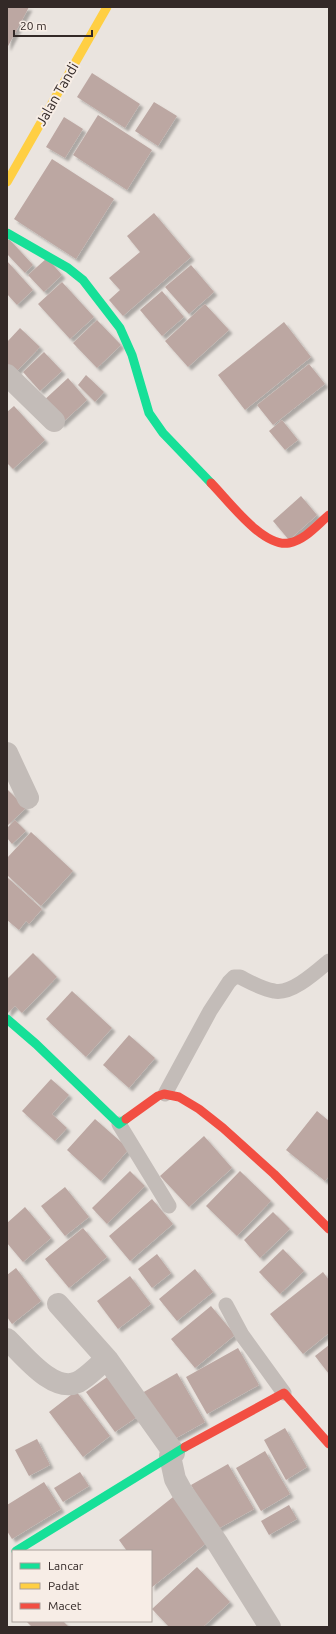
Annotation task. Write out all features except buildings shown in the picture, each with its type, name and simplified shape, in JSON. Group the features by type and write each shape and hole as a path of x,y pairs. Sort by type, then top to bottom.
{"street":[{"name":"Jalan Tandi","path":"7,182 107,7"},
{"path":"7,233 68,268 83,280 120,328 132,355 149,413 163,433 259,532 276,543 298,541 329,515"},
{"path":"7,376 54,421"},
{"path":"7,753 28,798"},
{"path":"7,1019 36,1044 119,1124 154,1098 165,1094 178,1096 197,1108 232,1136 270,1170 329,1229"},
{"path":"58,1304 107,1359 172,1455 175,1479 181,1490 218,1544 270,1627"},
{"path":"7,1339 50,1379 63,1384 76,1383 107,1359"},
{"path":"18,1550 172,1455 284,1394 329,1444"}],"lane":[{"path":"165,1094 210,1011 229,982 234,977 240,976 275,992 287,991 308,978 329,961"},
{"path":"119,1124 169,1206"},
{"path":"226,1305 242,1334 284,1394"}],"traffic: fast":[{"path":"7,233 68,268 83,280 120,328 132,355 149,413 163,433 211,483"},
{"path":"7,1019 36,1044 119,1124 126,1119"},
{"path":"18,1550 185,1447"}],"traffic: slow":[{"path":"7,182 107,7"}],"traffic: jam":[{"path":"211,483 236,511 257,531 279,543 289,543 300,539 329,515"},
{"path":"126,1119 158,1096 164,1094 179,1097 199,1109 223,1128 274,1174 329,1229"},
{"path":"185,1447 284,1393 329,1444"}]}
